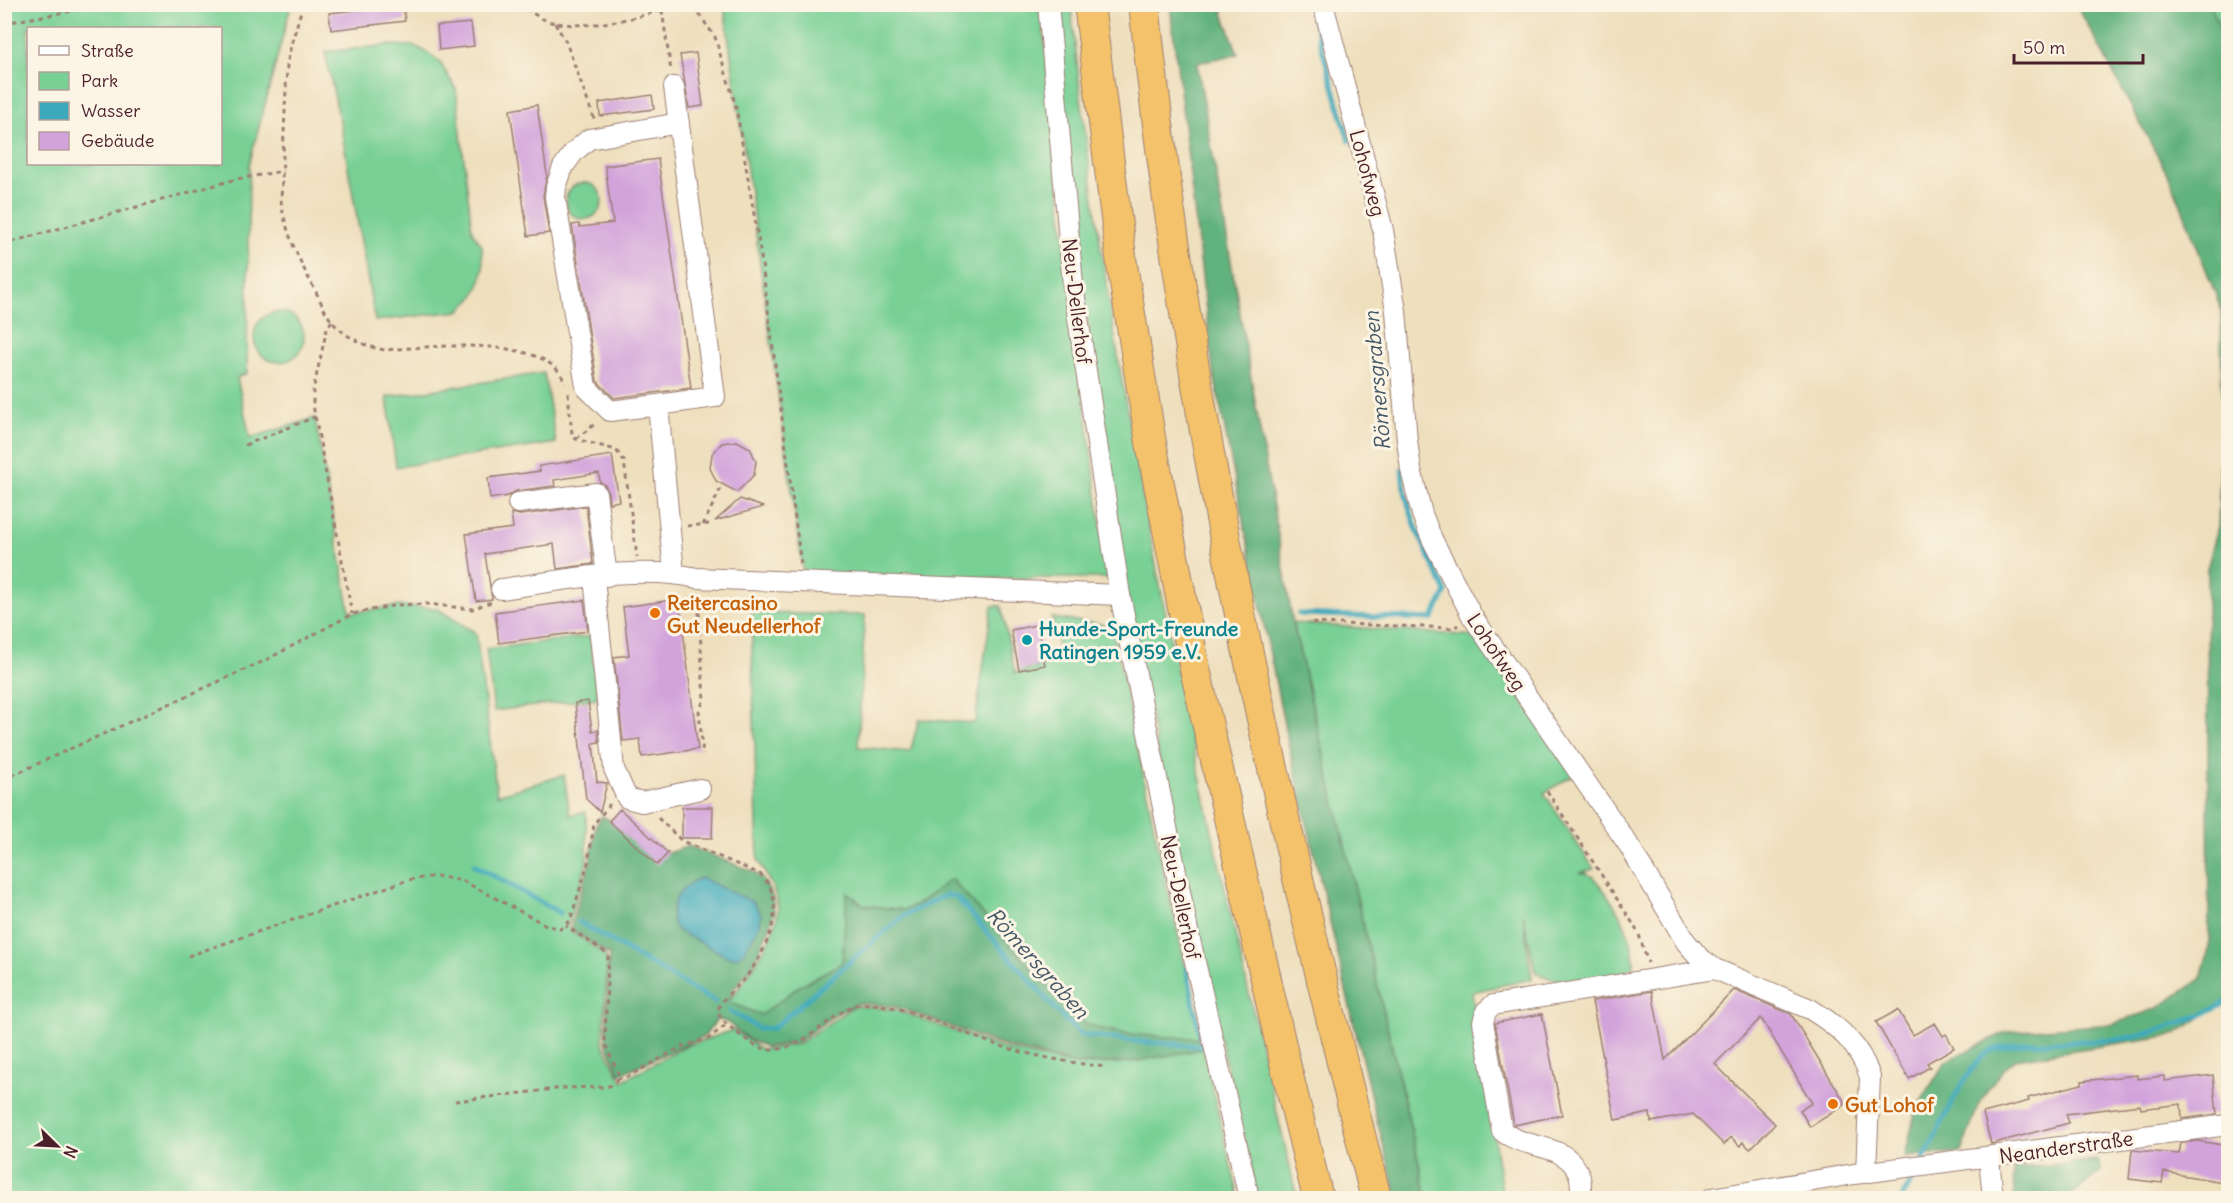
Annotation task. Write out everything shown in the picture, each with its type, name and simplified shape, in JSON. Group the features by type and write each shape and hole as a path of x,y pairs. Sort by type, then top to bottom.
{"highway":[{"path":"1089,4 1122,265 1151,443 1195,669 1318,1198"},
{"path":"1144,4 1183,310 1232,583 1306,914 1376,1198"}],"street":[{"name":"Neu-Dellerhof","path":"1048,4 1073,285 1119,595 1188,930 1249,1198"},
{"name":"Lohofweg","path":"1323,4 1383,230 1396,311 1407,440 1416,492 1432,539 1472,616 1628,844 1686,942 1699,957 1715,969 1810,1009 1835,1025 1850,1039 1866,1063 1870,1077 1866,1173"},
{"path":"674,87 679,123 715,397 610,411 586,387 555,198 556,187 563,167 574,152 589,139 679,123"},
{"path":"658,405 674,573"},
{"path":"518,503 596,493 614,769 627,798 642,802 700,789"},
{"path":"501,589 639,572 674,573 697,578 1119,595"},
{"path":"1581,1198 1578,1170 1564,1154 1516,1141 1502,1131 1483,1022 1486,1011 1493,1005 1715,969"},
{"name":"Neanderstraße","path":"1712,1198 1762,1194 1866,1173 2229,1125"},
{"path":"1989,1158 1993,1198"}],"path":[{"path":"4,23 112,4"},
{"path":"303,4 287,66 281,201 296,256 332,321 360,343 374,348 385,350 464,344 523,353 551,364 562,374 565,381 572,434 576,439 616,450 624,461 639,572"},
{"path":"518,4 541,18 555,23 613,22 685,4 694,7 715,37 736,107 761,256 803,582"},
{"path":"662,10 674,87"},
{"path":"555,23 566,42 599,137"},
{"path":"4,244 237,179 283,171"},
{"path":"332,321 327,328 313,391 315,417 352,614"},
{"path":"576,439 610,411"},
{"path":"245,445 315,417"},
{"path":"703,525 723,484"},
{"path":"670,528 710,524"},
{"path":"697,578 704,700 699,711 703,755"},
{"path":"4,779 264,662 352,614 397,605 428,604 472,609 498,598 501,589"},
{"path":"1312,623 1454,628 1472,616"},
{"path":"188,956 408,880 429,876 451,877 463,881 546,925 560,928 566,926 570,921 588,863 594,824 621,788"},
{"path":"1547,791 1632,922 1639,935 1650,979"},
{"path":"642,802 682,841 760,874 767,881 774,895 776,912 761,951 746,977 720,1003 719,1014 727,1024 760,1047 779,1048 799,1043 852,1006 872,1005 897,1009 1004,1047 1076,1064 1107,1067"},
{"path":"455,1101 564,1088 607,1087 612,1086 617,1079 618,1072 605,1043 608,956 566,926"},
{"path":"617,1079 627,1077 683,1046 708,1039 727,1024"}],"green space":[{"path":"5,4 291,5 249,165 247,373 237,378 250,438 315,418 350,613 398,606 436,608 476,633 497,795 564,775 570,815 586,812 587,862 567,928 605,955 607,962 603,1044 622,1081 684,1047 733,1030 762,1050 798,1044 851,1008 859,1006 896,1010 1004,1049 1076,1065 1131,1062 1203,1049 1239,1198 5,1198"},
{"path":"724,5 1041,5 1069,283 1108,578 804,579"},
{"path":"1054,5 1071,5 1088,156 1135,456 1195,754 1297,1198 1258,1198 1194,930 1126,595 1083,288"},
{"path":"1170,5 1220,5 1238,54 1197,63 1293,623 1427,1198 1397,1198 1370,1093 1285,729 1213,370"},
{"path":"2077,5 2211,5 2228,51 2228,999 2174,1035 2015,1059 1987,1090 1962,1152 1905,1156 1916,1109 1946,1061 2006,1032 2113,1024 2158,1008 2201,979 2209,949 2207,569 2218,526 2222,414 2221,308 2173,185"},
{"path":"2193,5 2228,5 2228,74"},
{"path":"389,45 415,46 426,52 439,61 456,89 472,231 482,246 483,269 481,281 473,298 459,311 375,321 341,127 325,52"},
{"path":"584,183 597,188 602,201 597,214 584,219 571,214 566,201 571,188"},
{"path":"279,312 297,319 304,337 297,355 279,362 261,355 254,337 261,319"},
{"path":"544,373 556,443 396,467 387,397"},
{"path":"992,606 1001,606 1015,673 1061,661 1052,618 1112,626 1159,851 1202,1039 1121,1033 1105,1030 1078,1019 951,879 917,905 904,910 863,905 842,963 801,985 761,1015 728,1002 743,983 767,944 777,918 778,907 773,889 758,860 751,613 865,615 858,747 910,752 919,719 975,723"},
{"path":"1293,623 1475,636 1575,774 1544,793 1594,869 1579,873 1586,873 1593,877 1621,918 1630,941 1634,964 1622,972 1590,979 1558,980 1541,975 1535,972 1523,914 1532,979 1472,992 1502,1191 1459,1198 1427,1198"},
{"path":"590,636 598,698 494,711 486,649"},
{"path":"602,816 668,853 689,846 754,872 763,880 772,896 774,912 770,927 752,966 734,988 728,1002 761,1015 801,985 842,963 847,892 863,905 904,910 917,905 951,879 1078,1019 1105,1030 1121,1033 1202,1039 1203,1049 1131,1062 1076,1064 1004,1046 897,1007 858,1003 837,1013 797,1042 766,1047 748,1039 728,1023 717,1019 705,1036 620,1074 606,1042 609,955 572,929 571,925 590,862 596,825"},
{"path":"2098,1160 2101,1172 2067,1198 2014,1198 2013,1169"},
{"path":"1502,1191 1503,1198 1459,1198"}],"water":[{"path":"701,878 753,902 761,914 760,924 744,952 737,957 728,957 678,931 673,924 673,908 680,892"}],"building":[{"path":"403,5 405,21 331,30 329,13"},
{"path":"471,23 474,46 439,50 437,26"},
{"path":"696,53 703,106 689,108 680,55"},
{"path":"652,95 654,109 600,116 599,103"},
{"path":"537,105 547,175 543,196 549,233 528,236 510,110"},
{"path":"658,159 691,388 614,398 597,381 572,225 579,224 580,227 613,223 605,166"},
{"path":"737,441 750,448 756,461 754,475 737,492 716,481 710,468 712,454 722,443"},
{"path":"612,455 619,501 609,503 608,491 600,482 599,473 554,480 555,486 516,491 508,496 490,499 488,478 540,471 539,466"},
{"path":"740,499 763,507 715,521"},
{"path":"586,506 593,564 557,569 554,544 485,554 492,599 476,601 466,534 513,528 511,513 520,515"},
{"path":"679,599 698,749 642,757 640,739 623,741 614,657 629,655 623,607"},
{"path":"584,600 588,631 499,643 495,612"},
{"name":"Hunde-Sport-Freunde Ratingen 1959 e.V.","path":"1037,625 1045,665 1019,670 1011,630"},
{"path":"588,701 592,731 598,730 599,742 593,743 597,782 607,783 600,812 586,799 575,703"},
{"path":"682,807 713,807 712,838 682,838"},
{"path":"620,809 668,853 657,865 609,821"},
{"path":"1734,990 1791,1014 1846,1104 1810,1127 1800,1110 1812,1103 1761,1018 1715,1064 1775,1124 1750,1149 1743,1142 1740,1146 1731,1137 1724,1145 1693,1114 1651,1122 1650,1113 1615,1120 1592,1001 1652,991 1665,1060"},
{"path":"1898,1010 1913,1035 1935,1023 1943,1036 1946,1034 1954,1048 1927,1063 1930,1067 1909,1079 1876,1022"},
{"path":"1542,1014 1562,1115 1514,1125 1495,1023"},
{"path":"2137,1075 2137,1079 2165,1076 2165,1081 2213,1075 2217,1114 2182,1119 2181,1104 2141,1109 2140,1105 2066,1114 2069,1123 1991,1144 1983,1113 2082,1084 2082,1081"},
{"path":"2197,1141 2229,1146 2229,1183 2164,1172 2162,1183 2129,1179 2132,1150 2179,1154 2181,1143"}],"waterway":[{"name":"Römersgraben","path":"1309,4 1349,141"},
{"name":"Römersgraben","path":"1299,614 1432,619 1446,592 1412,517 1407,502 1402,469"},
{"name":"Römersgraben","path":"474,865 560,913"},
{"name":"Römersgraben","path":"730,1011 758,1028 772,1029 903,916 946,895 956,897 1066,1021 1082,1035 1202,1046 1187,968"},
{"name":"Römersgraben","path":"579,922 715,1002"},
{"path":"1923,1160 1965,1079 1982,1057 1992,1051 2006,1046 2043,1042 2125,1038 2188,1020 2228,1001"},
{"path":"1902,1198 1917,1171"}],"place":[{"name":"Reitercasino Gut Neudellerhof","path":"655,613"},
{"name":"Hunde-Sport-Freunde Ratingen 1959 e.V.","path":"1027,640"},
{"name":"Gut Lohof","path":"1833,1104"}]}
